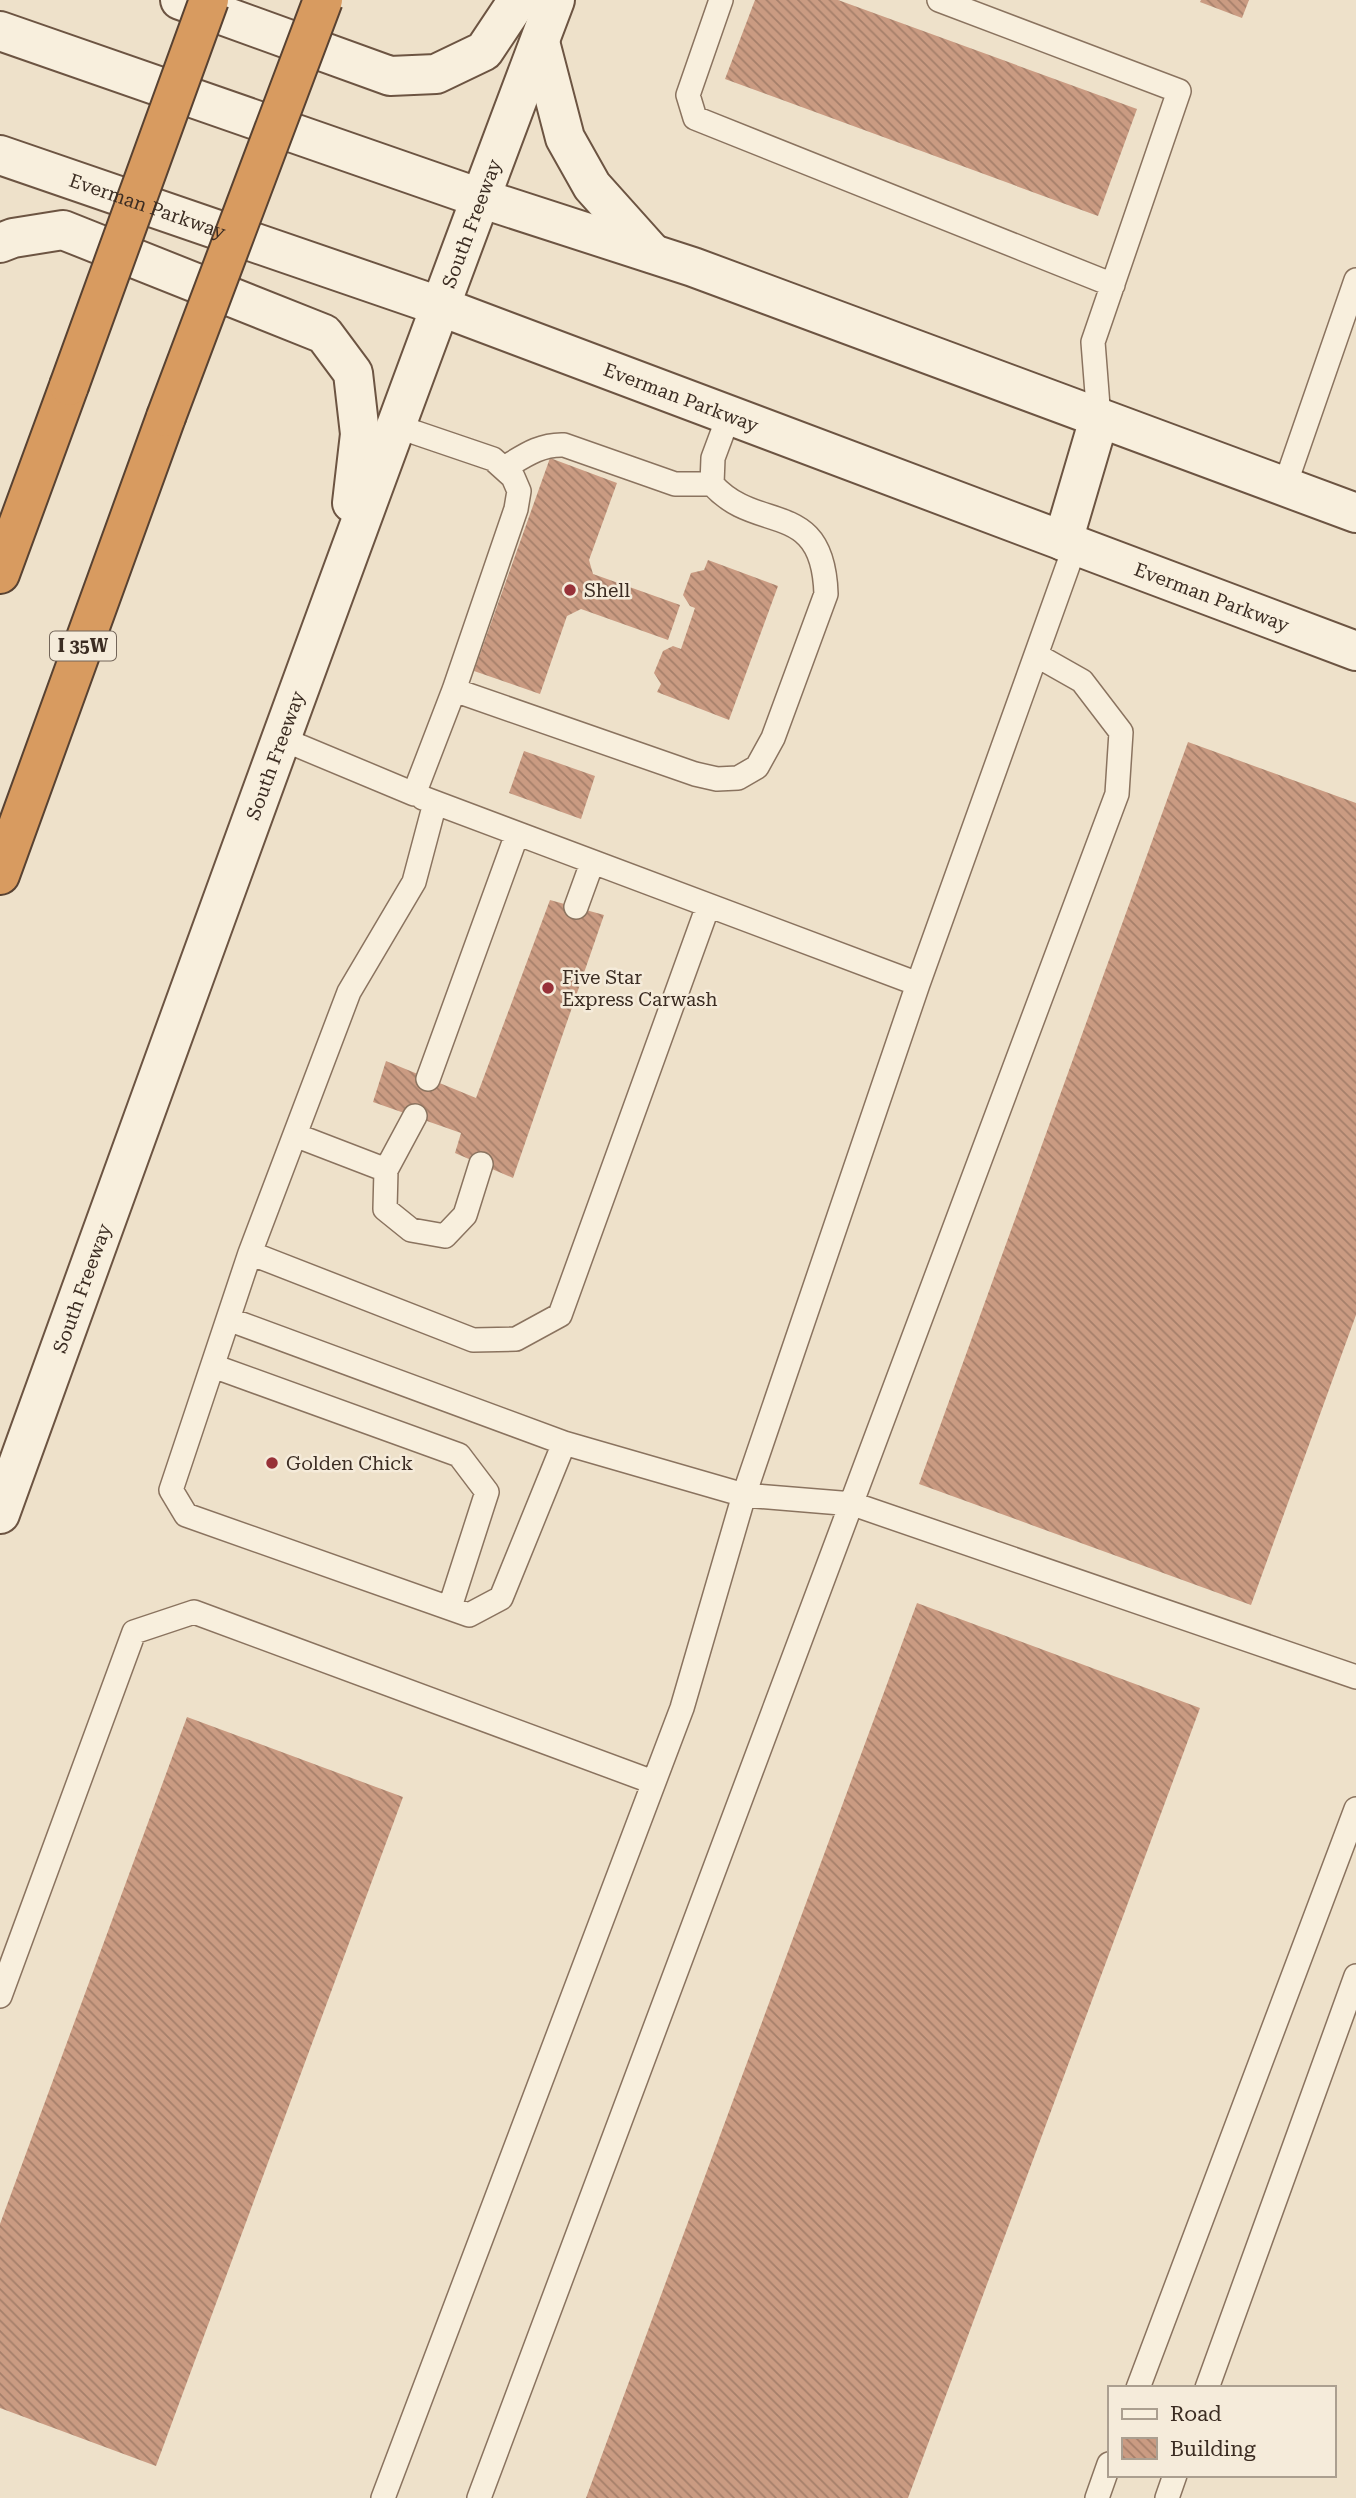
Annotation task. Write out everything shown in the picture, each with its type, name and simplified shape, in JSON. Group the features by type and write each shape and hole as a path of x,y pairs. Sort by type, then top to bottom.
{"highway":[{"path":"0,574 209,0"},
{"name":"I 35W","path":"0,875 166,417 323,0"}],"main road":[{"path":"180,0 390,76 436,74 484,51 518,0"},
{"name":"South Freeway","path":"0,1514 280,738 555,0"},
{"path":"0,31 480,198 653,254 1356,513"},
{"path":"540,42 565,138 593,186 653,254"},
{"name":"Everman Parkway","path":"0,155 439,306 1356,652"},
{"path":"0,243 13,238 63,230 324,334 353,373 360,434 345,564"},
{"path":"1069,543 1099,419"}],"lane":[{"path":"721,0 688,95 695,118 1112,285"},
{"path":"939,0 1179,91 1093,342 1099,419"},
{"path":"1284,488 1356,280"},
{"path":"454,690 695,774 718,779 738,778 757,767 773,738 826,594 825,569 820,552 808,535 793,525 724,498 712,484 713,458 729,415"},
{"path":"396,426 493,458 513,477 519,491 516,509 454,690 425,799 414,882 349,992 250,1253 171,1490 186,1515 470,1615 501,1598 564,1443"},
{"path":"504,468 550,444 564,444 675,484 712,484"},
{"path":"383,2498 682,1708 744,1495 918,984 1036,655 1069,543"},
{"path":"479,2498 1117,794 1121,732 1082,681 1036,655"},
{"path":"280,738 425,799 918,984"},
{"path":"428,1079 517,834"},
{"path":"576,907 592,863"},
{"path":"250,1253 472,1340 516,1339 560,1315 708,906"},
{"path":"415,1116 386,1170 385,1209 411,1230 445,1236 465,1215 481,1164"},
{"path":"295,1135 386,1170"},
{"path":"229,1319 564,1443 744,1495 853,1504 1356,1677"},
{"path":"213,1366 459,1455 487,1492 450,1607"},
{"path":"0,1996 134,1632 194,1612 653,1783"},
{"path":"1139,2386 1356,1809"},
{"path":"1208,2386 1356,1976"},
{"path":"1097,2498 1108,2467"},
{"path":"1167,2498 1174,2477"}],"building":[{"path":"755,0 838,0 1137,109 1098,216 725,79"},
{"path":"1249,0 1242,18 1200,2"},
{"name":"Shell","path":"550,458 617,483 589,560 593,574 680,605 668,640 581,609 567,616 540,694 474,671"},
{"path":"708,560 778,586 729,720 657,692 661,684 654,673 663,651 673,646 681,649 695,608 690,606 683,595 691,573 704,570"},
{"path":"1188,742 1356,803 1356,1315 1251,1605 919,1484"},
{"path":"524,751 595,776 581,819 509,793"},
{"name":"Five Star Express Carwash","path":"550,900 604,915 513,1178 455,1153 461,1133 373,1102 386,1061 476,1098"},
{"path":"917,1603 1200,1708 908,2498 586,2498"},
{"path":"187,1717 403,1797 156,2466 0,2408 0,2224"}],"place":[{"name":"Shell","path":"570,590"},
{"name":"Five Star Express Carwash","path":"548,988"},
{"name":"Golden Chick","path":"272,1463"}]}
